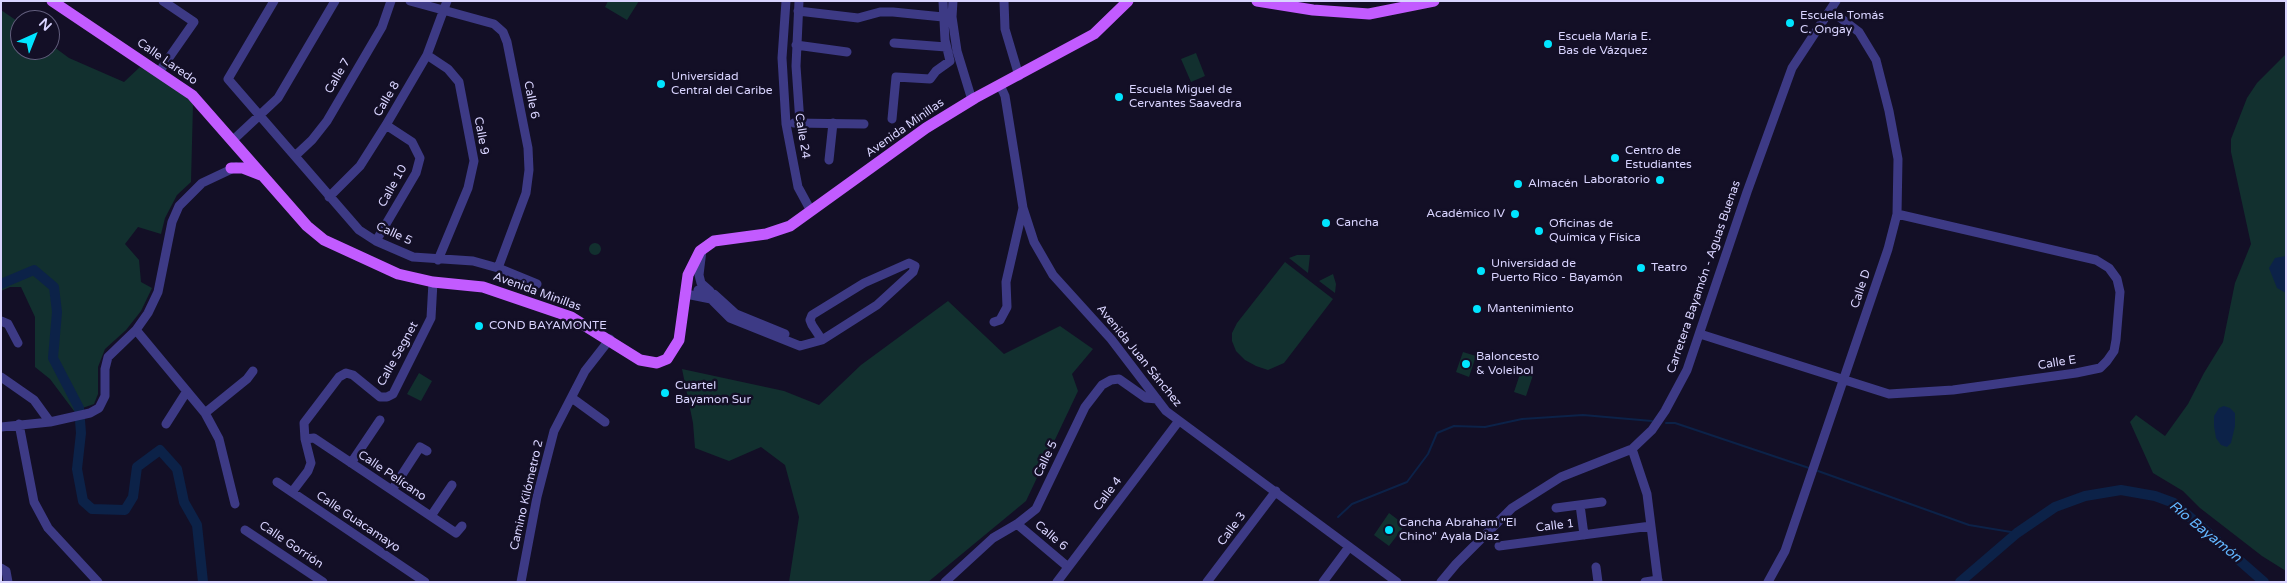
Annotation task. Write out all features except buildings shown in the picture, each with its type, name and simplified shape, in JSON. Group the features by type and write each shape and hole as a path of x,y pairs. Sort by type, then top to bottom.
{"main road":[{"name":"Calle Laredo","path":"52,1 192,95 236,137 251,162"},
{"name":"Avenida Minillas","path":"251,162 307,226 324,240 398,274 433,282 483,287 571,316 610,339 640,360 657,363 667,359 679,340 688,275 702,250 714,242 766,234 790,226 926,128 972,100 1094,34 1128,1"},
{"path":"1257,1 1314,6 1369,14 1433,1"},
{"path":"231,168 251,170 265,178"}],"street":[{"path":"159,72 194,22 163,1"},
{"name":"Calle 5","path":"274,1 228,79 358,230 376,242 413,257 473,261 538,283"},
{"path":"236,137 241,127 255,114 260,116 278,98 335,1"},
{"name":"Calle 7","path":"295,156 312,140 327,121 382,27 392,1"},
{"name":"Calle 6","path":"410,1 446,6 494,24 503,32 509,52 528,148 529,170 526,193 498,268"},
{"name":"Calle 24","path":"786,1 782,58 786,124 798,187 811,211"},
{"path":"799,1 796,66 800,123"},
{"path":"892,119 896,77 930,79 936,71 950,61 946,47 943,1"},
{"path":"953,1 952,17 957,51 972,100"},
{"path":"1004,1 1005,28 1019,76"},
{"name":"Carretera Bayamón - Aguas Buenas","path":"1441,582 1512,508 1561,477 1632,449 1652,430 1665,411 1687,370 1792,68 1836,1"},
{"name":"Calle 8","path":"329,197 360,166 386,125 427,56 446,6"},
{"name":"Calle D","path":"1768,582 1785,551 1888,249 1897,214 1898,159 1889,111 1876,60 1859,32 1830,10"},
{"path":"798,11 858,18 880,12 943,17"},
{"path":"894,43 946,47"},
{"path":"796,45 847,52"},
{"name":"Calle 9","path":"427,56 448,69 458,82 474,161 468,188 438,260"},
{"name":"Avenida Juan Sánchez","path":"1000,85 1005,96 1023,208 1034,242 1053,275 1111,338 1157,399 1178,422 1276,491 1396,582"},
{"path":"829,160 833,123"},
{"path":"786,124 864,124"},
{"name":"Calle 10","path":"376,242 416,173 420,158 412,142 386,125"},
{"path":"1,427 50,422 90,413 99,408 105,396 105,369 108,357 136,330 148,313 158,292 172,222 179,206 202,183 231,168 251,162"},
{"path":"994,322 1000,320 1007,307 1006,282 1023,208"},
{"name":"Calle E","path":"1700,334 1889,394 1953,390 2076,373 2100,368 2114,351 2120,292 2117,279 2109,268 2096,260 1897,214"},
{"path":"702,250 699,275 701,282 710,292 717,296 733,312 801,341 804,345"},
{"path":"686,291 706,297 714,302 730,318 795,344 804,345 822,340 877,305 913,272 914,266 909,264 900,267 864,283 812,316 810,320 812,325 822,340"},
{"name":"Calle Segnet","path":"292,492 308,471 311,463 304,439 304,423 339,377 346,374 353,375 380,397 387,398 393,394 432,318 433,282"},
{"path":"686,291 710,292"},
{"path":"1,321 8,324 18,343"},
{"path":"136,330 205,413 219,439 235,504"},
{"name":"Camino Kilómetro 2","path":"521,582 537,497 554,431 586,371 610,339"},
{"path":"205,413 247,379 253,371"},
{"path":"1,377 34,400 50,422"},
{"name":"Calle 5","path":"945,582 993,538 1017,524 1036,509 1085,407 1102,385 1111,380 1119,380 1146,398 1157,399"},
{"path":"166,424 187,391"},
{"path":"572,398 605,422"},
{"path":"351,463 380,420"},
{"name":"Calle 4","path":"1057,582 1178,422"},
{"path":"19,424 34,502 48,528 98,582"},
{"name":"Calle Pelícano","path":"304,439 314,438 456,533 462,526"},
{"path":"392,490 420,447 427,451"},
{"path":"1632,449 1647,494 1658,581 1645,582"},
{"name":"Calle Guacamayo","path":"278,482 425,582"},
{"path":"431,516 452,485"},
{"name":"Calle 3","path":"1207,582 1276,491"},
{"path":"1556,508 1602,502"},
{"name":"Calle 1","path":"1580,505 1584,535"},
{"name":"Calle 6","path":"1017,524 1068,567"},
{"name":"Calle 1","path":"1499,546 1651,526"},
{"name":"Calle Gorrión","path":"245,530 323,582"},
{"path":"1323,582 1349,547"},
{"path":"1596,567 1598,582"},
{"path":"1,568 6,571 8,582"}],"green space":[{"path":"608,1 639,1 627,20 605,7"},
{"path":"1,10 10,16 10,60 60,60 60,51 69,58 124,82 140,67 180,91 193,104 191,182 177,195 165,218 161,234 138,227 125,244 139,260 141,282 152,288 141,311 126,330 105,349 98,367 98,394 94,404 74,411 50,379 35,367 35,317 21,287 10,287 1,291"},
{"path":"1196,53 1205,76 1191,82 1181,59"},
{"path":"2286,54 2286,571 2262,556 2200,508 2183,491 2153,473 2130,422 2136,415 2165,436 2188,404 2223,342 2235,283 2251,244 2231,152 2231,139 2247,98 2257,83"},
{"path":"595,243 601,249 595,255 589,249"},
{"path":"1297,255 1310,255 1308,273 1289,258"},
{"path":"1285,262 1333,299 1284,363 1268,370 1245,360 1236,351 1232,341 1232,333 1237,323"},
{"path":"1333,274 1336,284 1335,293 1319,281"},
{"path":"948,301 1004,354 1060,326 1093,349 1072,374 1078,391 1026,501 928,582 789,582 799,517 785,465 761,447 729,461 695,448 693,423 682,369 784,391 819,405 861,365"},
{"name":"Baloncesto & Voleibol","path":"1463,352 1476,356 1469,377 1456,372"},
{"path":"1521,371 1533,375 1526,396 1514,392"},
{"path":"419,373 432,381 421,401 407,394"},
{"name":"Cancha Abraham \"El Chino\" Ayala Díaz","path":"1389,513 1405,525 1389,546 1374,535"}],"water":[{"path":"2286,256 2286,293 2277,288 2269,268 2275,258"},
{"path":"2224,406 2230,408 2235,413 2235,426 2231,443 2227,447 2221,445 2216,438 2214,426 2214,416 2219,408"}],"waterway":[{"path":"1,284 34,270 54,287 57,312 53,358 79,408 81,433 77,469 83,501 92,509 125,510 133,497 137,467 160,450 177,469 184,502 197,525 203,582"},
{"path":"1338,517 1352,504 1407,482 1428,454 1437,433 1454,426 1485,427 1522,419 1583,415 1652,421"},
{"path":"1666,423 1675,423 1809,468"},
{"path":"1818,471 1969,525 2017,533"},
{"name":"Río Bayamón","path":"1960,582 2017,533 2055,507 2085,496 2121,490 2155,496 2174,503 2264,582"}],"place":[{"name":"Escuela Tomás C. Ongay","path":"1790,23"},
{"name":"Escuela María E. Bas de Vázquez","path":"1548,44"},
{"name":"Universidad Central del Caribe","path":"661,84"},
{"name":"Escuela Miguel de Cervantes Saavedra","path":"1119,97"},
{"name":"Centro de Estudiantes","path":"1615,158"},
{"name":"Laboratorio","path":"1660,180"},
{"name":"Almacén","path":"1518,184"},
{"name":"Académico IV","path":"1515,214"},
{"name":"Cancha","path":"1326,223"},
{"name":"Oficinas de Química y Física","path":"1539,231"},
{"name":"Teatro","path":"1641,268"},
{"name":"Universidad de Puerto Rico - Bayamón","path":"1481,271"},
{"name":"Mantenimiento","path":"1477,309"},
{"name":"COND BAYAMONTE","path":"479,326"},
{"name":"Baloncesto & Voleibol","path":"1466,364"},
{"name":"Cuartel Bayamon Sur","path":"665,393"},
{"name":"Cancha Abraham \"El Chino\" Ayala Díaz","path":"1389,530"}]}
